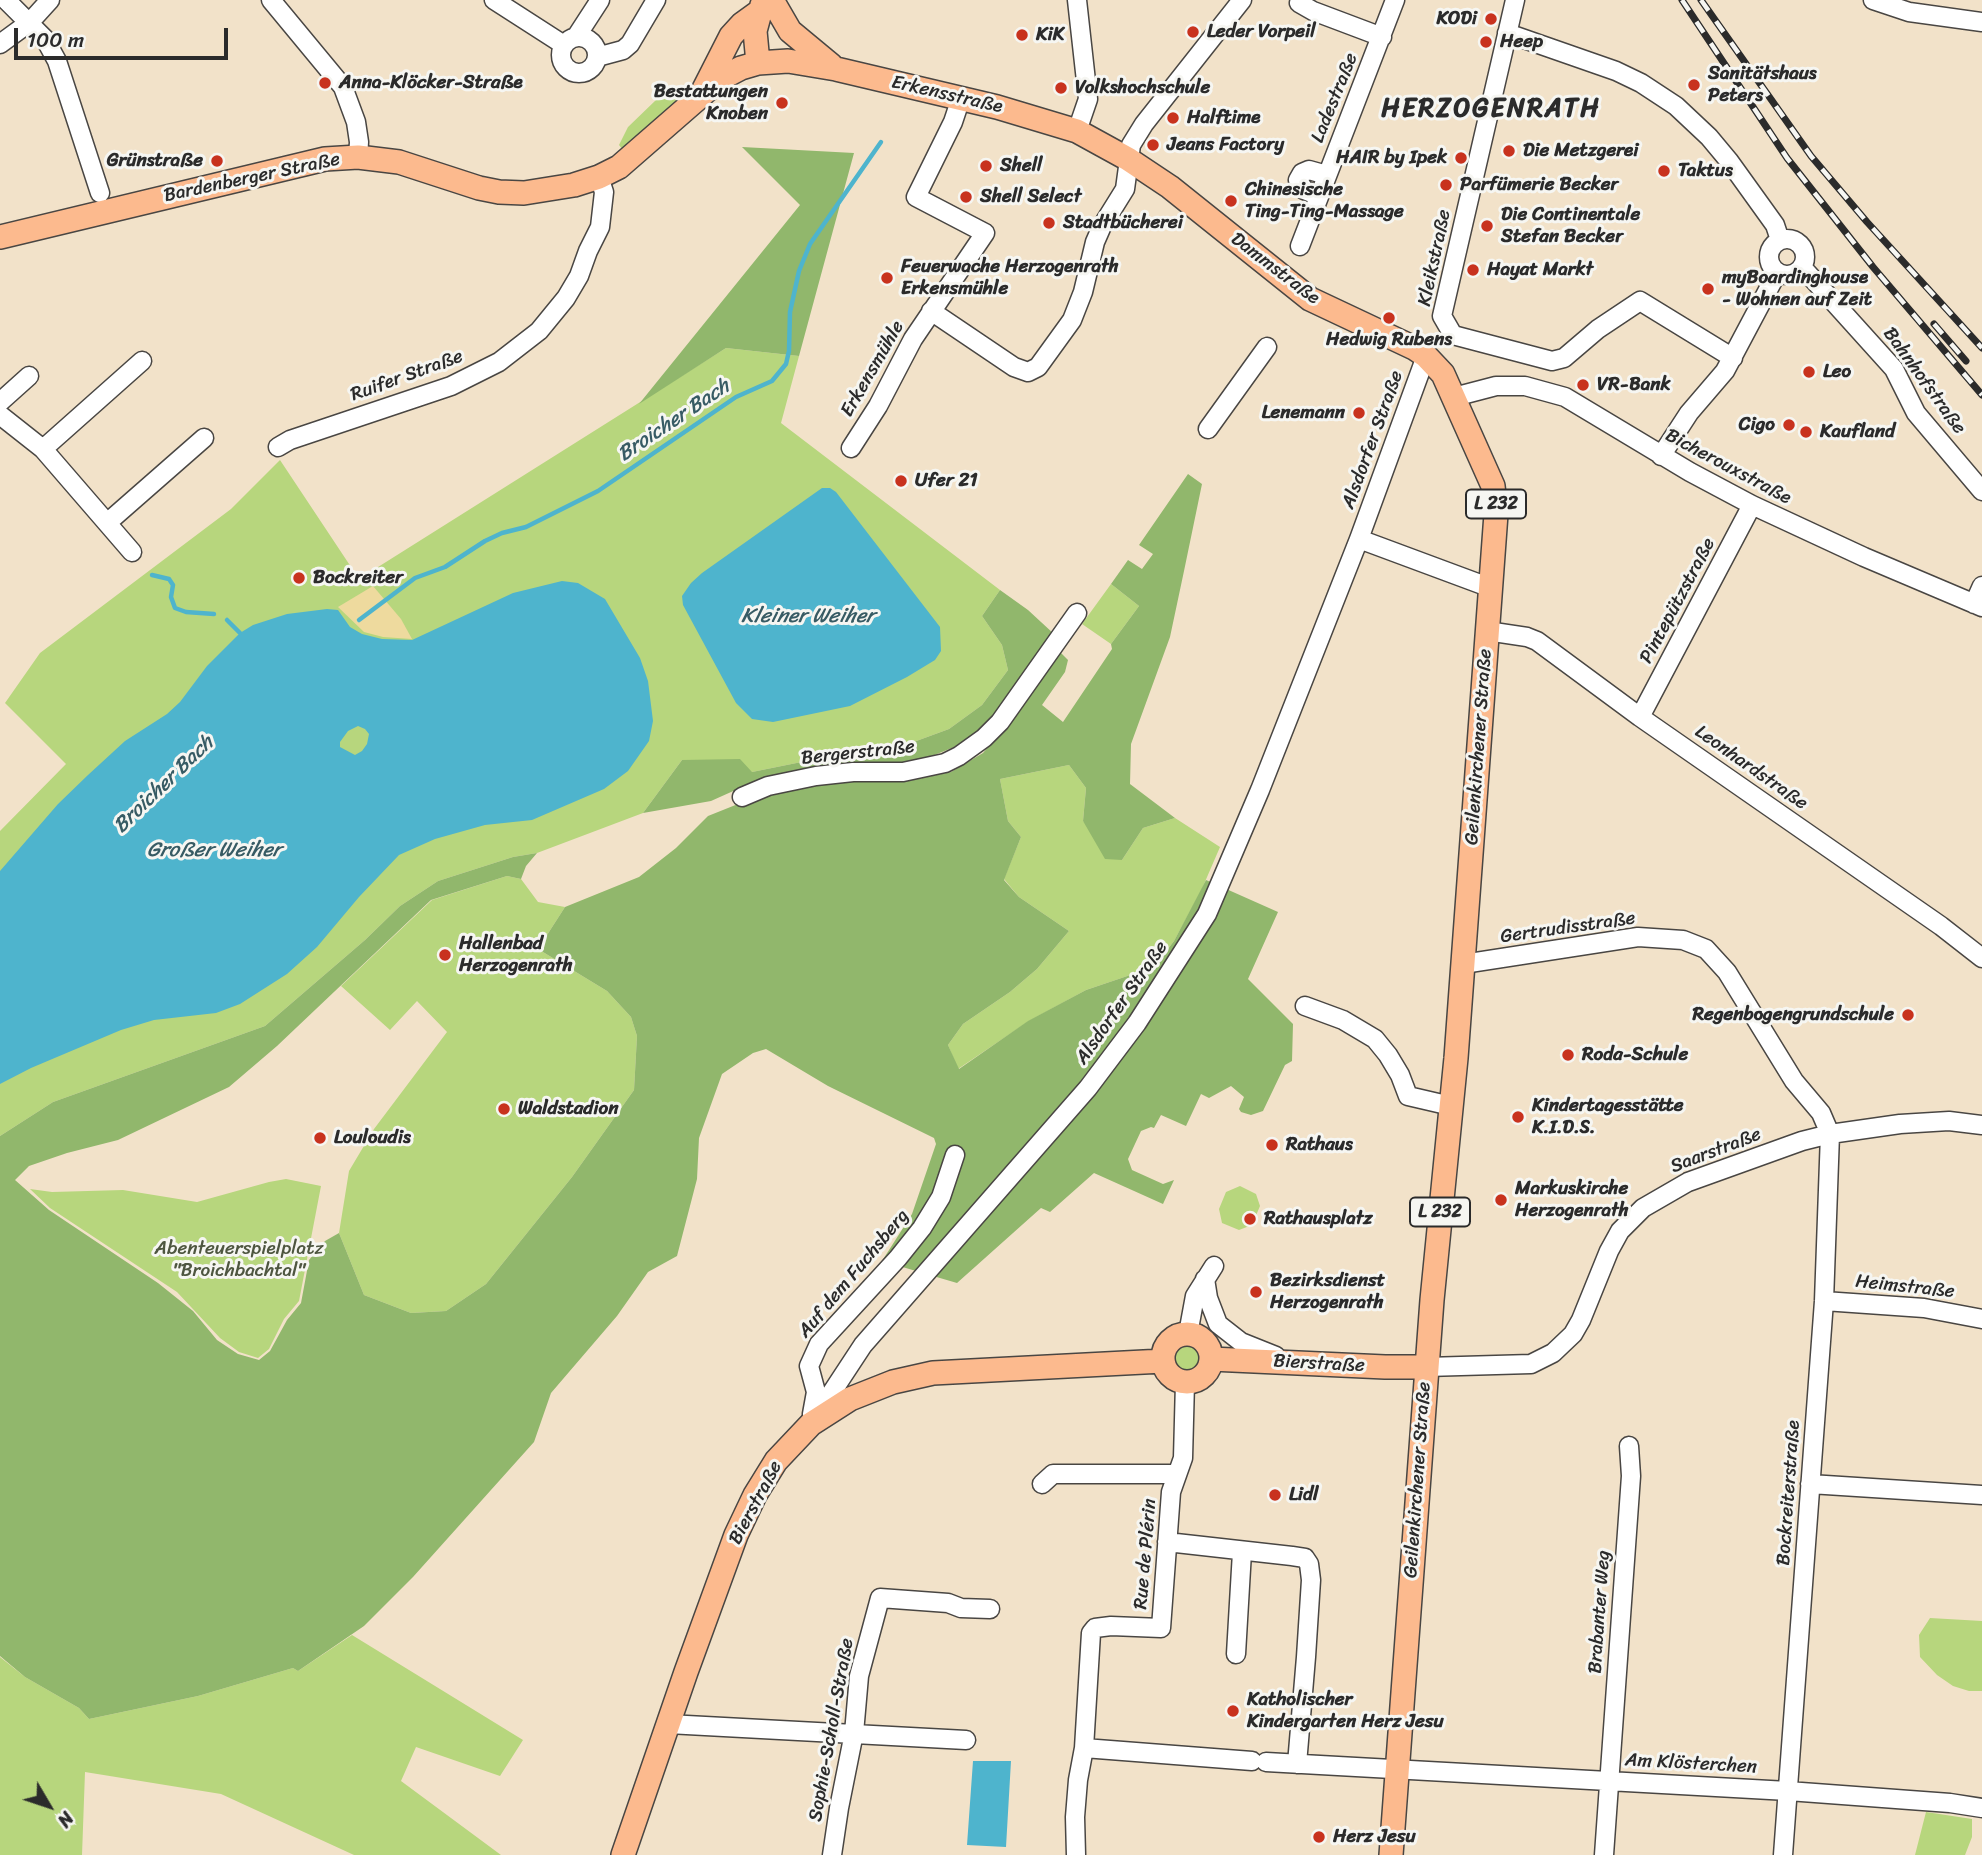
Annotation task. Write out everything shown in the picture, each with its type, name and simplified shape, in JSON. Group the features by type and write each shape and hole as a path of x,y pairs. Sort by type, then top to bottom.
{"main road":[{"path":"758,63 755,31 765,4"},
{"path":"765,4 804,45 836,69"},
{"path":"703,92 731,36 765,4"},
{"name":"Erkensstraße","path":"758,63 788,61 836,69 1020,113 1077,131 1128,159"},
{"name":"Bardenberger Straße","path":"0,237 325,159 358,157 399,162 479,188 499,191 524,193 551,190 599,177 619,167 703,92 732,72 758,63"},
{"name":"Dammstraße","path":"1128,159 1170,187 1310,299 1426,356 1443,374 1454,397"},
{"name":"Geilenkirchener Straße","path":"1391,1855 1426,1367 1463,964 1496,500 1493,486 1454,397"},
{"path":"1188,1334 1202,1339 1211,1352 1211,1359 1205,1374 1199,1379 1185,1382 1170,1375 1163,1361 1167,1345 1172,1339 1188,1334"},
{"name":"Bierstraße","path":"1211,1359 1426,1367"},
{"name":"Bierstraße","path":"623,1855 720,1579 747,1513 776,1461 811,1424 850,1399 893,1382 933,1373 1163,1361"}],"street":[{"path":"6,0 46,39 57,61 100,193"},
{"path":"0,44 30,22 50,0"},
{"path":"494,0 570,41 590,40 597,49 596,63 589,70 575,72 563,63 561,57 570,41 600,0"},
{"path":"597,57 623,51 656,0"},
{"path":"1128,159 1131,145 1140,129 1242,0"},
{"name":"Ladestraße","path":"1300,246 1395,0"},
{"name":"Kleikstraße","path":"1515,0 1442,316 1453,335 1552,361 1564,358 1626,308 1640,301 1733,358"},
{"path":"1873,0 1909,12 1982,22"},
{"path":"276,2 343,87 356,122 358,157"},
{"name":"Ladestraße","path":"1300,3 1313,11 1382,37"},
{"path":"1077,131 1088,99 1078,7"},
{"path":"1507,33 1616,71 1641,83 1676,106 1709,137 1729,161 1775,225 1780,240"},
{"name":"Erkensmühle","path":"851,448 878,406 912,340 985,233 916,197 953,122 961,98"},
{"name":"Erkensmühle","path":"931,311 1014,367 1028,372 1038,368 1072,320 1083,292 1099,234 1125,189 1128,159"},
{"name":"Ladestraße","path":"1319,196 1304,190 1298,180 1302,173 1310,170 1327,175"},
{"name":"Ruifer Straße","path":"278,447 290,440 451,386 499,362 539,331 566,298 579,276 600,227 604,192 599,177"},
{"path":"1791,239 1801,245 1805,256 1802,267 1788,276 1777,273 1768,258 1771,247 1780,240 1791,239"},
{"name":"Bahnhofstraße","path":"1802,267 1894,369 1916,413 1982,491"},
{"path":"1661,456 1689,413 1715,384 1733,358 1777,273"},
{"path":"1208,429 1267,347"},
{"name":"Alsdorfer Straße","path":"811,1424 863,1345 1088,1088 1132,1031 1207,914 1231,862 1359,539 1426,356"},
{"path":"43,449 142,361"},
{"path":"0,402 29,376"},
{"name":"Bicherouxstraße","path":"1454,397 1496,386 1525,386 1548,391 1582,406 1661,456 1752,505 1864,558 1978,606"},
{"path":"0,415 43,449 132,552"},
{"path":"107,523 205,439"},
{"name":"Pintepützstraße","path":"1640,717 1752,505"},
{"name":"Alsdorfer Straße","path":"1359,539 1491,588"},
{"path":"1978,606 1982,586"},
{"name":"Bergerstraße","path":"742,797 768,786 816,776 853,772 903,772 945,763 959,756 984,738 1000,722 1077,613"},
{"name":"Leonhardstraße","path":"1487,631 1537,641 1640,717 1941,926 1982,958"},
{"name":"Gertrudisstraße","path":"1463,964 1638,937 1683,940 1706,950 1727,972 1794,1081 1821,1114 1830,1134"},
{"path":"1305,1006 1343,1020 1375,1039 1401,1075 1408,1096 1451,1106"},
{"name":"Saarstraße","path":"1426,1367 1520,1365 1542,1360 1573,1334 1620,1231 1643,1208 1688,1182 1802,1141 1830,1134 1900,1124 1949,1121 1982,1125"},
{"name":"Bockreiterstraße","path":"1783,1855 1824,1301 1830,1134"},
{"name":"Auf dem Fuchsberg","path":"811,1424 816,1392 809,1366 818,1344 898,1258 922,1228 941,1197 955,1155"},
{"path":"1188,1334 1195,1296 1210,1273 1211,1308 1218,1324 1253,1349 1296,1363"},
{"name":"Heimstraße","path":"1824,1301 1924,1308 1982,1319"},
{"name":"Rue de Plérin","path":"1084,1748 1091,1633 1095,1628 1111,1626 1161,1628 1171,1492 1182,1458 1185,1382"},
{"name":"Brabanter Weg","path":"1604,1855 1631,1476 1629,1446"},
{"path":"1042,1484 1053,1474 1176,1474"},
{"path":"1810,1485 1982,1495"},
{"path":"1167,1542 1305,1558 1311,1570 1297,1764"},
{"path":"1236,1654 1242,1552"},
{"name":"Sophie-Scholl-Straße","path":"832,1855 854,1733 859,1676 880,1598 990,1609"},
{"path":"668,1724 966,1740"},
{"path":"1076,1855 1075,1817 1084,1748"},
{"name":"Am Klösterchen","path":"1084,1748 1297,1764 1788,1791 1950,1803 1982,1808"}],"green space":[{"path":"683,87 689,90 623,150 619,145 628,127 656,100"},
{"path":"742,147 854,153 799,356 726,348 639,404 800,205"},
{"path":"726,348 799,356 781,423 1000,590 982,616 1002,645 1008,670 982,705 949,729 900,747 856,751 752,772 682,760 643,813 537,853 513,857 438,881 400,906 365,940 265,1026 53,1102 0,1136 0,831 66,764 5,703 40,653 231,509 280,460 359,579"},
{"path":"1188,474 1202,484 1184,571 1170,637 1131,744 1130,784 1175,818 1143,828 1122,860 1105,859 1083,821 1086,788 1069,765 1000,779 1008,821 1021,837 1004,880 1019,897 1069,931 1037,969 1010,992 963,1024 948,1045 959,1069 1028,1021 1086,990 1154,967 1174,941 1206,880 1278,912 1248,979 1293,1024 1292,1061 1285,1065 1263,1111 1251,1115 1241,1112 1239,1109 1244,1097 1231,1086 1209,1098 1201,1094 1186,1126 1161,1115 1154,1128 1141,1131 1128,1159 1132,1170 1163,1184 1174,1180 1163,1204 1094,1173 1050,1212 1041,1208 957,1283 882,1261 912,1214 936,1144 934,1138 828,1086 766,1049 753,1053 722,1074 699,1138 697,1179 677,1256 648,1272 617,1316 551,1393 534,1442 413,1577 364,1626 298,1671 293,1668 198,1696 89,1719 79,1708 25,1677 0,1656 0,1136 53,1102 265,1026 365,940 400,906 438,881 513,857 537,853 526,866 521,879 507,876 431,900 277,1046 229,1087 118,1140 29,1166 15,1180 49,1210 158,1283 193,1311 217,1340 238,1354 259,1360 270,1351 287,1320 301,1303 309,1260 325,1241 339,1233 364,1295 411,1313 446,1311 486,1284 572,1177 634,1090 637,1036 631,1017 607,991 538,949 565,907 639,877 676,848 708,816 768,792 832,778 908,781 951,772 983,753 1025,704 1060,652 1068,660 1065,672 1042,705 1063,722 1112,649 1111,644 1139,606 1111,584 1128,560 1142,569 1153,554 1139,545"},
{"path":"1111,584 1139,606 1111,644 1082,624"},
{"path":"1000,590 1028,610 1054,634 989,726 974,739 927,758 890,765 770,778 711,801 643,813 682,760 740,759 752,772 856,751 900,747 949,729 982,705 1008,670 1002,645 982,616"},
{"path":"1069,765 1086,788 1083,821 1122,860 1143,828 1175,818 1220,847 1201,891 1174,941 1154,967 1086,990 1029,1021 958,1069 948,1045 963,1024 1010,992 1037,969 1069,931 1019,897 1004,879 1021,837 1008,821 1000,779"},
{"name":"Waldstadion","path":"507,876 521,879 538,902 565,907 538,949 607,991 631,1017 637,1036 634,1090 572,1177 486,1284 446,1311 411,1313 364,1295 339,1233 349,1171 374,1129 447,1032 417,1001 390,1030 341,986 432,900"},
{"name":"Abenteuerspielplatz \"Broichbachtal\"","path":"286,1179 321,1186 299,1301 284,1319 269,1349 258,1358 239,1352 220,1338 177,1292 50,1208 30,1189 52,1192 123,1190 197,1202"},
{"path":"1240,1186 1256,1194 1260,1206 1252,1225 1239,1230 1222,1223 1219,1209 1226,1192"},
{"path":"1186,1345 1196,1348 1199,1358 1196,1368 1186,1371 1176,1368 1173,1358 1176,1348"},
{"path":"1930,1618 1982,1621 1982,1691 1969,1691 1953,1686 1937,1675 1920,1657 1919,1635"},
{"path":"352,1635 523,1740 500,1776 416,1747 401,1781 501,1855 354,1855 221,1794 85,1772 82,1855 0,1855 0,1657 25,1677 79,1708 89,1719 198,1696 293,1668 298,1671"},
{"path":"1926,1812 1972,1819 1972,1837 1965,1855 1915,1855"}],"sand":[{"path":"373,586 401,619 412,639 383,637 364,632 338,607"}],"water":[{"name":"Kleiner Weiher","path":"822,488 830,488 836,492 940,627 941,651 935,660 907,677 850,706 773,722 752,719 736,703 683,605 682,596 702,573"},
{"name":"Großer Weiher","path":"562,581 578,583 605,599 640,658 648,681 653,721 649,741 628,771 604,789 532,820 485,825 435,839 399,855 317,947 287,974 240,1004 216,1013 154,1020 121,1030 0,1084 0,871 58,804 88,775 125,741 167,714 180,702 207,666 240,633 253,625 287,614 338,610 350,627 362,634 382,639 412,640 513,593","holes":["358,726 369,734 362,751 355,755 340,747 340,742 348,731"]},
{"path":"973,1761 1011,1761 1006,1847 967,1845"}],"waterway":[{"name":"Broicher Bach","path":"359,620 415,578 445,567 485,541 526,527 598,491 736,397 772,381 786,364 790,312 799,271 810,244 881,142"},
{"path":"152,575 169,579 173,585 171,597 175,608 186,612 214,614"},
{"path":"227,620 240,633"}],"railway":[{"path":"1682,0 1787,158 1873,267 1982,395"},
{"path":"1701,0 1811,156 1982,348"},
{"path":"1934,324 1966,361"}],"place":[{"name":"KODi","path":"1491,19"},
{"name":"Leder Vorpeil","path":"1193,32"},
{"name":"KiK","path":"1022,35"},
{"name":"Heep","path":"1486,42"},
{"name":"Anna-Klöcker-Straße","path":"325,83"},
{"name":"Sanitätshaus Peters","path":"1694,85"},
{"name":"Volkshochschule","path":"1061,88"},
{"name":"Bestattungen Knoben","path":"782,103"},
{"name":"Halftime","path":"1173,118"},
{"name":"Jeans Factory","path":"1153,145"},
{"name":"Die Metzgerei","path":"1509,151"},
{"name":"HAIR by Ipek","path":"1461,158"},
{"name":"Grünstraße","path":"217,161"},
{"name":"Shell","path":"986,166"},
{"name":"Taktus","path":"1664,171"},
{"name":"Parfümerie Becker","path":"1446,185"},
{"name":"Shell Select","path":"966,197"},
{"name":"Chinesische Ting-Ting-Massage","path":"1231,201"},
{"name":"Stadtbücherei","path":"1049,223"},
{"name":"Die Continentale Stefan Becker","path":"1487,226"},
{"name":"Hayat Markt","path":"1473,270"},
{"name":"Feuerwache Herzogenrath Erkensmühle","path":"887,278"},
{"name":"myBoardinghouse - Wohnen auf Zeit","path":"1708,289"},
{"name":"Hedwig Rubens","path":"1389,318"},
{"name":"Leo","path":"1809,372"},
{"name":"VR-Bank","path":"1583,385"},
{"name":"Lenemann","path":"1359,413"},
{"name":"Cigo","path":"1789,425"},
{"name":"Kaufland","path":"1806,432"},
{"name":"Ufer 21","path":"901,481"},
{"name":"Bockreiter","path":"299,578"},
{"name":"Hallenbad Herzogenrath","path":"445,955"},
{"name":"Regenbogengrundschule","path":"1908,1015"},
{"name":"Roda-Schule","path":"1568,1055"},
{"name":"Waldstadion","path":"504,1109"},
{"name":"Kindertagesstätte K.I.D.S.","path":"1518,1117"},
{"name":"Louloudis","path":"320,1138"},
{"name":"Rathaus","path":"1272,1145"},
{"name":"Markuskirche Herzogenrath","path":"1501,1200"},
{"name":"Rathausplatz","path":"1250,1219"},
{"name":"Bezirksdienst Herzogenrath","path":"1256,1292"},
{"name":"Lidl","path":"1275,1495"},
{"name":"Katholischer Kindergarten Herz Jesu","path":"1233,1711"},
{"name":"Herz Jesu","path":"1319,1837"}],"district":[{"name":"HERZOGENRATH","path":"1491,109"}]}
